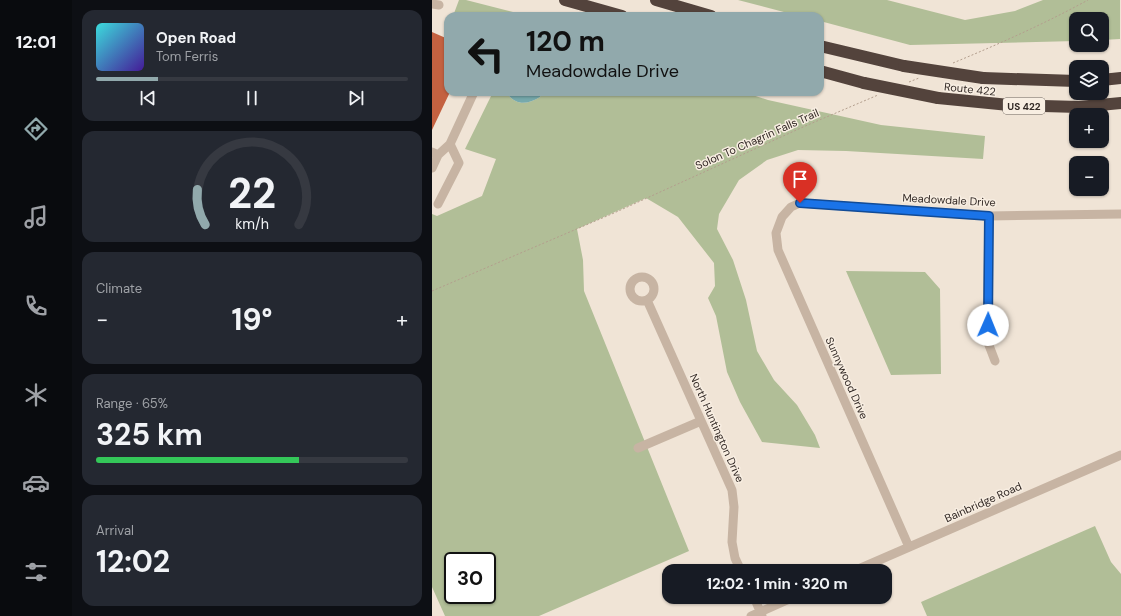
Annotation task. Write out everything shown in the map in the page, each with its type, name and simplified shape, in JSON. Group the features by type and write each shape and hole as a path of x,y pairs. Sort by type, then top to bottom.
{"highway":[{"path":"565,0 608,12"},
{"path":"656,0 697,12"},
{"name":"Route 422","path":"824,47 904,66 983,78 1069,81"},
{"name":"Route 422","path":"824,72 864,83 938,98 1009,105 1079,107 1116,104"},
{"path":"1109,80 1121,78"}],"street":[{"path":"432,168 435,153 450,144 472,96"},
{"path":"438,204 459,162 450,144"},
{"name":"Meadowdale Drive","path":"782,217 791,207 800,203 989,216 1121,214"},
{"path":"989,216 987,340 995,361"},
{"name":"Sunnywood Drive","path":"782,217 776,233 778,250 909,547"},
{"name":"North Huntington Drive","path":"647,300 732,490 734,507 732,542 738,564"},
{"path":"638,448 701,421"},
{"name":"Bainbridge Road","path":"870,564 1121,454"},
{"path":"757,604 762,614"},
{"path":"751,616 762,614 781,604"}],"path":[{"path":"954,63 1060,16 1088,0"},
{"path":"903,84 925,75"},
{"name":"Solon To Chagrin Falls Trail","path":"432,291 614,213 803,127 882,94"}],"green space":[{"path":"459,0 466,0 513,12 454,12"},
{"path":"738,0 887,0 965,20 1015,11 1043,0 1120,0 1120,39 1109,40 1109,12 1069,12 1069,41 910,45 824,22 824,12 784,12"},
{"path":"491,96 509,96 517,102 526,103 535,100 540,96 756,96 881,125 985,136 983,159 846,151 798,150 767,160 739,180 719,214 717,229 733,260 746,300 757,351 774,380 797,405 815,435 820,448 762,442 740,402 727,372 716,316 708,298 715,286 714,263 678,217 646,198 577,229 583,260 584,291 689,551 539,616 445,616 432,587 432,214 437,216 482,196 496,159 465,149"},
{"path":"846,271 925,272 940,289 941,374 891,375"},
{"path":"1095,526 1111,562 1121,574 1121,616 927,616 921,602"}],"water":[{"path":"509,96 540,96 535,100 526,103 517,102"}],"building":[{"path":"432,32 444,37 444,96 448,96 432,130"}],"route":[{"path":"800,203 989,216 988,325"}]}
